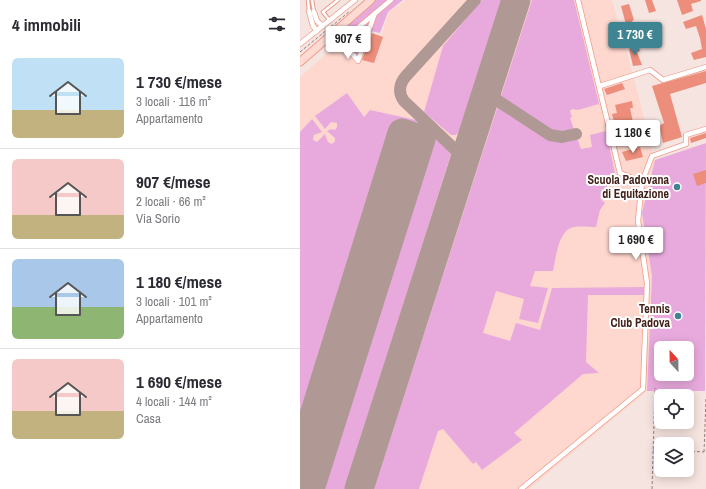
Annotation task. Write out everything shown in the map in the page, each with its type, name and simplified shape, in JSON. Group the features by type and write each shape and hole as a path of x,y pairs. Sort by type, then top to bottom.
{"main road":[{"path":"300,62 370,0"}],"street":[{"path":"300,44 356,0"},
{"path":"375,13 358,61 342,41 375,13 392,0"},
{"path":"578,0 620,173 642,182"},
{"path":"312,11 317,21 323,26"},
{"path":"312,11 313,26 317,31"},
{"path":"600,86 650,70 663,80 706,67"},
{"path":"521,489 642,389 647,283 638,221 642,182 652,156 686,144 686,136 706,129"}],"lane":[{"path":"308,0 312,11"},
{"path":"312,0 312,11"},
{"path":"330,21 323,12 338,0"}],"path":[{"path":"300,52 351,10"},
{"path":"652,489 655,388"},
{"path":"694,451 705,452 706,399"}],"shaded area":[{"path":"372,0 403,0 388,12 380,33 367,30 358,57 335,30"},
{"path":"406,0 612,0 655,160 642,213 652,276 647,391 529,489 300,489 300,77 340,42 358,64 361,60 371,33 381,36 389,12"},
{"path":"482,0 503,0 460,130 456,135 451,135 424,112 443,46"},
{"path":"532,0 574,0 599,104 578,110 572,109 570,111 572,117 570,118 581,149 592,147 590,135 606,131 615,173 600,198 605,203 600,210 596,227 574,227 569,229 564,233 561,239 553,271 535,271 530,286 548,288 538,323 519,319 524,299 496,291 483,333 510,341 516,323 540,330 552,288 644,287 644,295 588,295 586,362 599,373 583,374 514,433 522,440 482,470 476,462 473,464 443,429 438,431 419,489 374,489"},
{"path":"347,93 364,117 370,110 416,120 448,149 451,154 345,489 310,489 421,140 402,134 300,460 300,132 312,119 322,132 314,135 313,140 317,142 325,134 328,142 332,144 335,141 335,138 327,131 331,129 335,130 337,123 331,122 325,129 315,116"},
{"name":"Scuola Padovana di Equitazione","path":"706,143 705,391 694,391 694,389 654,389 654,391 647,391 652,276 642,213 655,160"}],"building":[{"path":"645,0 652,0 656,11 649,13"},
{"path":"677,0 701,1 691,4 693,11 682,15"},
{"path":"629,4 634,20 632,21 635,30 628,32 621,6"},
{"path":"702,15 706,29 706,57 694,60 691,53 702,49 700,38 696,26 686,29 683,22"},
{"path":"372,33 383,37 374,63 362,60"},
{"path":"638,46 640,51 637,52 642,65 633,66 629,49"},
{"path":"706,71 706,83 670,94 682,137 663,143 659,126 664,123 652,86"},
{"path":"622,83 625,89 607,95 604,89"},
{"path":"632,101 633,108 630,108 633,122 615,126 612,114 617,113 615,105"},
{"path":"706,133 706,138 691,143 690,138"},
{"path":"640,147 643,157 626,161 622,152"},
{"path":"706,170 706,183 697,186 693,174"}],"taxiway":[{"path":"465,159 404,101 400,88 406,76 475,0"},
{"path":"486,93 550,135 562,137 576,134"}],"runway":[{"path":"359,489 516,0"},
{"path":"300,460 402,133 421,139 310,489"}],"place":[{"name":"Scuola Padovana di Equitazione","path":"677,187"},
{"name":"Tennis Club Padova","path":"678,316"}]}
